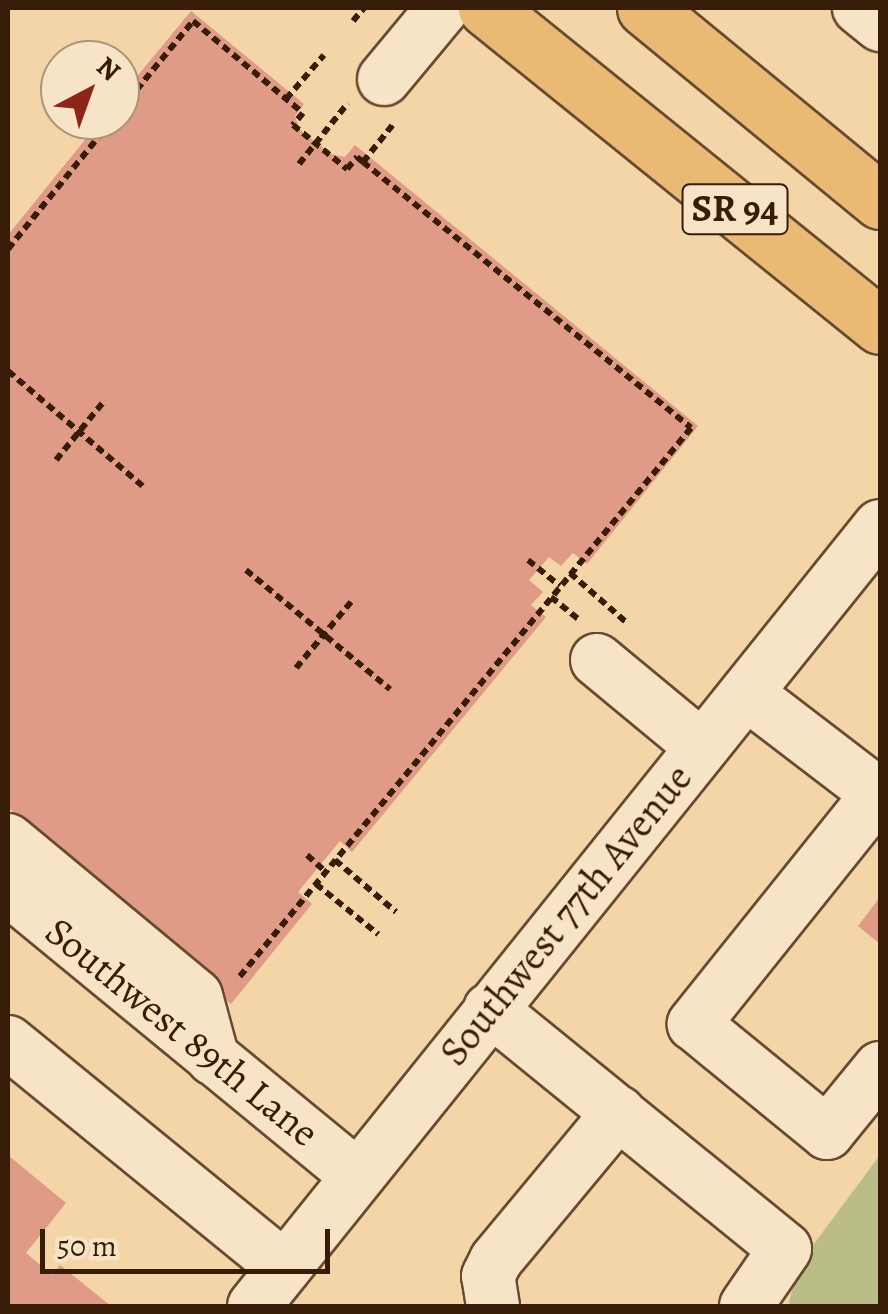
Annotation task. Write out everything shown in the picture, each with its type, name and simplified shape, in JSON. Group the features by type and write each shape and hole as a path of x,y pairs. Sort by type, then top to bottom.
{"main road":[{"name":"SR 94","path":"486,8 880,326"},
{"name":"SR 94","path":"645,8 880,201"}],"street":[{"path":"364,71 406,8"},
{"path":"364,71 442,8"},
{"path":"858,8 880,25"},
{"name":"Southwest 77th Avenue","path":"269,1287 880,526"},
{"path":"604,637 702,747"},
{"path":"746,693 879,793 694,1024 827,1133 880,1068"},
{"path":"8,840 196,996 213,1059"},
{"name":"Southwest 89th Lane","path":"8,889 356,1175"},
{"path":"490,1009 784,1249 746,1306"},
{"path":"8,1042 269,1287"},
{"path":"492,1306 488,1276 496,1260 618,1112"}],"path":[{"path":"362,162 364,8"},
{"path":"140,86 193,21 303,114 293,125 316,144 347,169 356,157 692,428 230,990"},
{"path":"286,99 364,71"},
{"path":"299,164 364,71"},
{"path":"8,249 96,140"},
{"path":"8,371 144,486"},
{"path":"56,460 105,400"},
{"path":"528,560 560,586"},
{"path":"246,570 390,689"},
{"path":"570,573 604,637"},
{"path":"551,596 604,637"},
{"path":"296,668 350,602"},
{"path":"307,855 326,872"},
{"path":"335,860 396,912"},
{"path":"316,884 378,934"}],"green space":[{"path":"880,1155 880,1306 788,1306 799,1264"}],"building":[{"path":"191,11 304,104 295,116 300,130 331,154 345,157 355,145 698,426 587,564 573,553 561,566 549,557 529,580 543,592 531,605 546,617 352,852 340,841 298,892 312,904 231,1004 167,951 173,943 8,808 8,235 85,140 140,140 140,73"},
{"path":"880,897 880,944 858,926"},
{"path":"8,1155 66,1203 26,1253 52,1275 60,1265 111,1306 8,1306"}]}
